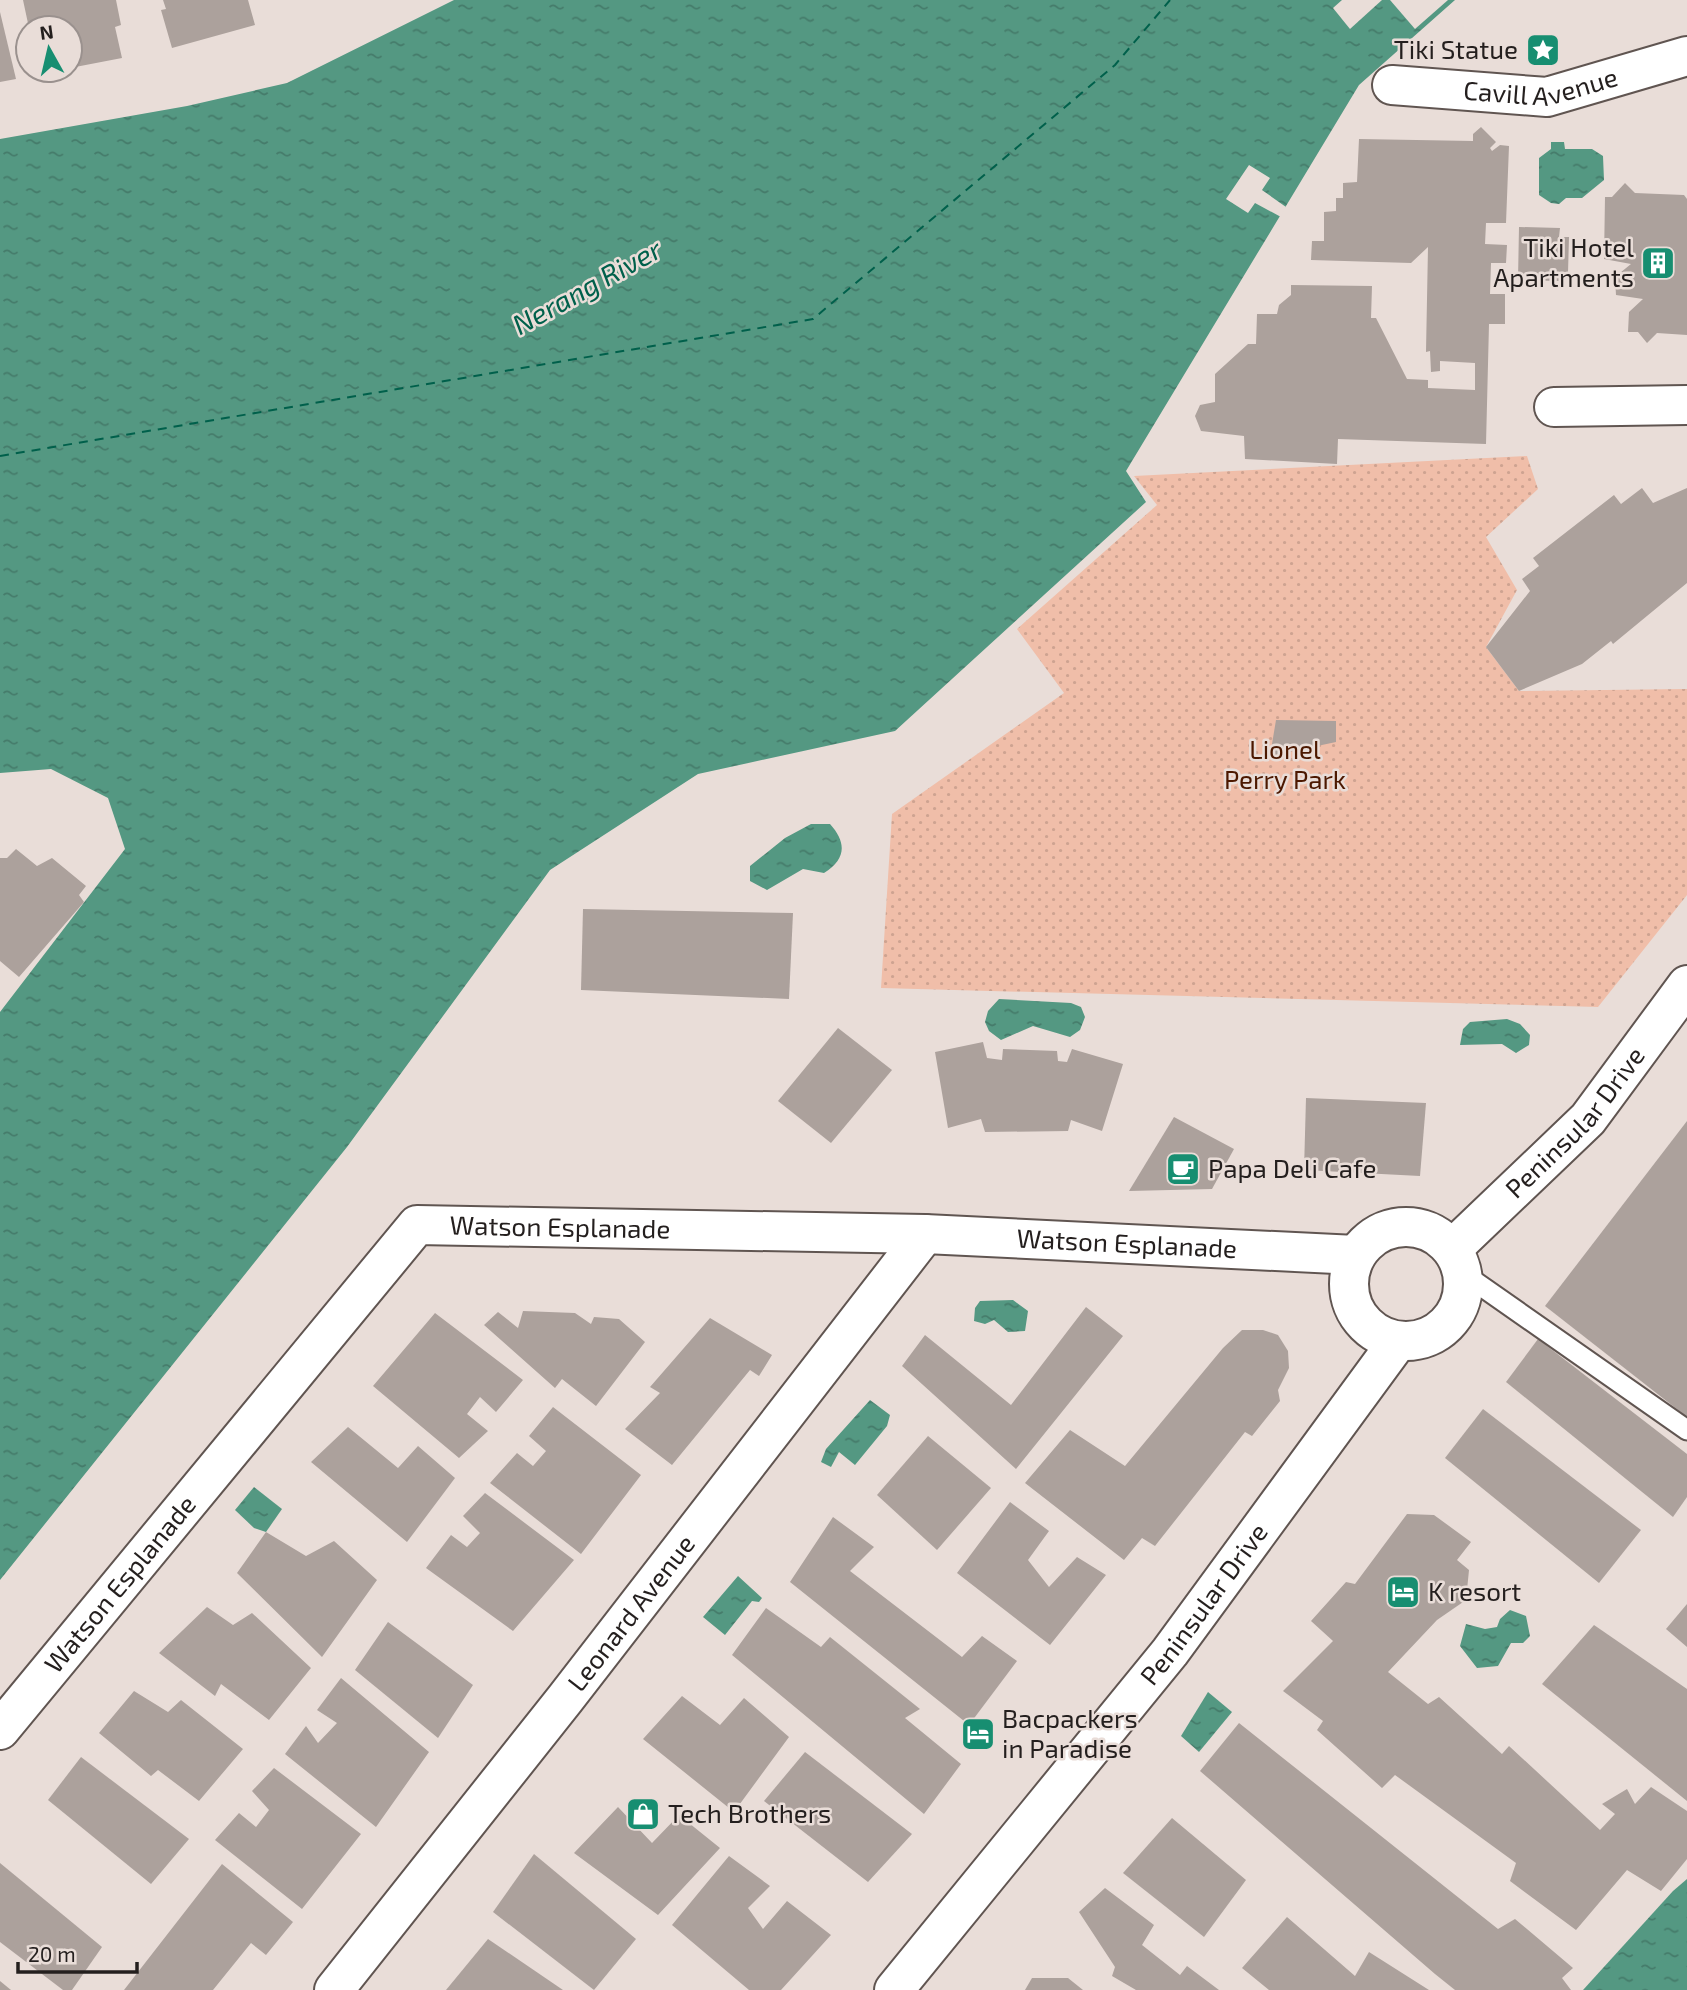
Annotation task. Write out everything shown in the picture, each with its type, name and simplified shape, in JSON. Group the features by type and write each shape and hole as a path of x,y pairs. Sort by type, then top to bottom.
{"street":[{"name":"Cavill Avenue","path":"1392,86 1547,97 1687,56"},
{"path":"1554,407 1687,405"},
{"name":"Peninsular Drive","path":"1458,1262 1588,1119 1687,985"},
{"name":"Watson Esplanade","path":"0,1730 417,1225 925,1234 1356,1255"},
{"path":"1395,1227 1426,1230 1458,1262 1462,1297 1456,1314 1430,1336 1398,1341 1382,1337 1358,1316 1348,1286 1356,1255 1366,1242 1395,1227"},
{"name":"Leonard Avenue","path":"334,1990 565,1699 925,1234"},
{"name":"Peninsular Drive","path":"894,1990 1170,1652 1398,1341"}],"lane":[{"path":"1458,1262 1687,1430"}],"green space":[{"name":"Lionel Perry Park","path":"1527,456 1538,489 1486,537 1517,590 1486,647 1519,691 1687,689 1687,895 1598,1007 881,988 892,814 1064,693 1017,629 1157,505 1134,476"}],"water":[{"name":"Nerang River","path":"454,0 1455,0 1359,85 1126,471 1146,502 895,731 698,774 550,870 347,1147 0,1580 0,1012 125,849 108,798 51,769 0,773 0,139 187,106 287,83"},
{"path":"1551,142 1564,142 1565,149 1592,149 1603,156 1604,180 1582,198 1566,198 1559,204 1551,203 1539,195 1539,158 1551,149"},
{"path":"811,824 830,824 836,831 842,850 831,868 824,873 803,869 767,890 750,881 750,866 785,838"},
{"path":"999,999 1071,1003 1081,1007 1085,1017 1080,1030 1070,1037 1033,1026 1001,1040 989,1031 985,1022 988,1011"},
{"path":"1507,1019 1520,1024 1530,1035 1529,1045 1516,1053 1502,1044 1460,1045 1463,1029 1470,1022"},
{"path":"1013,1300 1028,1311 1025,1331 1008,1332 994,1320 985,1324 974,1321 975,1308 980,1301"},
{"path":"870,1400 890,1415 887,1426 855,1465 839,1452 831,1467 821,1462 826,1449"},
{"path":"254,1487 282,1509 266,1532 254,1528 235,1510"},
{"path":"738,1576 762,1598 759,1602 752,1601 725,1635 703,1617"},
{"path":"1510,1610 1526,1616 1530,1636 1523,1643 1511,1643 1498,1666 1477,1668 1460,1646 1466,1624 1485,1629 1497,1627 1500,1619"},
{"path":"1208,1692 1232,1712 1199,1752 1181,1736"},
{"path":"1687,1879 1687,1990 1583,1990 1673,1891"}],"pier":[{"path":"1342,0 1382,0 1350,29 1333,8"},
{"path":"1390,0 1448,0 1415,29"},
{"path":"1249,165 1270,178 1262,190 1286,207 1281,217 1255,203 1248,213 1226,199"}],"building":[{"path":"23,0 116,0 121,25 115,27 122,58 84,65 84,14 26,14"},
{"path":"163,0 248,0 255,25 172,48 161,10 166,9"},
{"path":"0,12 14,79 0,82"},
{"path":"1481,127 1496,142 1490,148 1492,151 1500,145 1509,146 1506,223 1486,223 1485,244 1507,245 1506,263 1491,263 1490,294 1505,294 1505,324 1489,324 1486,444 1338,439 1337,464 1245,459 1244,436 1201,431 1195,416 1200,405 1215,402 1215,374 1248,344 1256,344 1257,314 1277,314 1279,305 1291,295 1291,285 1372,286 1371,318 1376,318 1407,379 1428,380 1428,388 1475,390 1475,363 1440,361 1440,371 1431,372 1430,351 1426,352 1428,247 1411,263 1311,260 1312,241 1324,241 1324,212 1336,211 1336,198 1343,198 1343,183 1357,182 1359,139 1473,141 1473,134"},
{"name":"Tiki Hotel Apartments","path":"1625,183 1635,193 1684,195 1687,199 1687,335 1657,333 1647,343 1638,332 1628,332 1629,312 1643,299 1616,295 1615,277 1631,264 1604,259 1605,197 1612,197"},
{"path":"1519,227 1560,228 1559,237 1569,237 1568,273 1560,273 1560,281 1518,280"},
{"path":"1642,488 1653,503 1687,488 1687,583 1613,644 1611,641 1582,664 1519,691 1486,647 1530,591 1522,579 1539,566 1533,558 1614,495 1621,504"},
{"path":"1276,720 1336,721 1336,742 1270,756"},
{"path":"16,849 37,866 52,858 86,886 79,895 84,902 19,977 0,961 0,858 7,858"},
{"path":"583,909 793,913 789,999 581,990"},
{"path":"838,1028 892,1070 831,1143 778,1101"},
{"path":"983,1042 987,1058 1002,1060 1003,1049 1057,1051 1058,1061 1067,1062 1072,1049 1123,1064 1102,1131 1071,1120 1068,1131 985,1132 981,1119 948,1128 935,1052"},
{"path":"1306,1098 1426,1103 1420,1176 1304,1170"},
{"name":"Papa Deli Cafe","path":"1174,1117 1234,1149 1212,1189 1129,1191"},
{"path":"1687,1121 1687,1417 1545,1306"},
{"path":"1086,1307 1123,1336 1016,1469 902,1366 925,1335 1011,1405"},
{"path":"523,1311 575,1313 591,1324 594,1317 619,1319 645,1342 596,1406 562,1379 555,1388 484,1325 498,1312 518,1328"},
{"path":"435,1313 523,1380 496,1412 480,1397 467,1414 488,1431 459,1458 373,1386"},
{"path":"710,1318 772,1355 759,1376 750,1370 672,1465 625,1429 660,1393 650,1387"},
{"path":"1242,1330 1263,1330 1278,1335 1288,1351 1289,1368 1278,1390 1280,1401 1252,1436 1245,1432 1155,1546 1142,1538 1124,1560 1025,1483 1070,1430 1125,1466 1223,1348"},
{"path":"1538,1339 1687,1454 1687,1497 1673,1517 1506,1382"},
{"path":"553,1407 641,1475 581,1554 490,1483 517,1453 533,1466 546,1451 529,1436"},
{"path":"1483,1409 1641,1530 1599,1583 1445,1458"},
{"path":"348,1427 398,1468 418,1446 455,1478 407,1542 311,1462"},
{"path":"928,1436 991,1488 937,1550 877,1495"},
{"path":"485,1493 574,1560 513,1631 426,1568 451,1535 467,1547 480,1533 463,1516"},
{"path":"1010,1502 1049,1531 1028,1560 1049,1587 1077,1557 1106,1575 1050,1645 957,1573"},
{"path":"1407,1514 1434,1515 1471,1542 1457,1560 1469,1570 1466,1600 1437,1620 1388,1672 1428,1704 1439,1697 1502,1754 1509,1746 1600,1830 1615,1814 1602,1804 1627,1789 1635,1804 1651,1787 1687,1811 1687,1859 1661,1891 1627,1870 1576,1930 1510,1881 1516,1863 1395,1775 1382,1788 1317,1730 1323,1721 1283,1691 1333,1641 1311,1621 1346,1582 1355,1584"},
{"path":"833,1517 874,1547 850,1571 962,1657 982,1636 1017,1661 969,1725 790,1582"},
{"path":"266,1532 306,1556 334,1541 377,1580 322,1657 237,1573"},
{"path":"1687,1604 1687,1647 1666,1629"},
{"path":"207,1607 233,1625 252,1613 311,1668 269,1720 221,1684 215,1696 159,1653"},
{"path":"766,1608 821,1647 830,1637 920,1709 905,1718 961,1764 924,1814 732,1655"},
{"path":"388,1622 473,1685 438,1738 355,1670"},
{"path":"1594,1625 1687,1689 1687,1801 1542,1684"},
{"path":"341,1678 429,1752 376,1827 285,1754 306,1726 318,1743 337,1723 317,1710"},
{"path":"134,1691 168,1712 181,1700 243,1749 199,1801 158,1770 151,1776 99,1733"},
{"path":"682,1696 720,1725 744,1698 789,1737 734,1812 643,1739"},
{"path":"1239,1723 1498,1929 1515,1919 1573,1968 1562,1978 1571,1990 1455,1990 1435,1974 1200,1771"},
{"path":"805,1752 912,1834 868,1882 764,1801"},
{"path":"81,1757 189,1839 151,1884 48,1800"},
{"path":"274,1768 361,1834 302,1909 215,1840 239,1813 256,1827 269,1810 252,1791"},
{"path":"618,1807 652,1843 679,1815 720,1848 658,1915 574,1853"},
{"path":"1172,1818 1246,1880 1204,1937 1123,1873"},
{"path":"534,1854 636,1939 594,1990 493,1912"},
{"path":"729,1856 770,1886 748,1908 763,1929 787,1901 831,1935 781,1990 749,1990 672,1925"},
{"path":"0,1863 102,1947 72,1990 63,1990 0,1942"},
{"path":"222,1864 293,1922 266,1955 251,1943 213,1990 124,1990"},
{"path":"1105,1888 1154,1925 1142,1945 1180,1975 1187,1966 1219,1990 1136,1990 1112,1976 1115,1967 1079,1912"},
{"path":"1287,1917 1355,1976 1369,1952 1429,1990 1269,1990 1242,1968"},
{"path":"488,1939 563,1990 446,1990"},
{"path":"1032,1978 1068,1978 1083,1990 1025,1990"},
{"path":"0,1981 11,1990 0,1990"}],"ferry route":[{"path":"0,456 813,319 1115,65 1170,0"}],"place":[{"name":"Tiki Statue","path":"1543,50"},
{"name":"Tiki Hotel Apartments","path":"1658,263"},
{"name":"Papa Deli Cafe","path":"1183,1169"},
{"name":"K resort","path":"1403,1592"},
{"name":"Bacpackers in Paradise","path":"978,1734"},
{"name":"Tech Brothers","path":"643,1814"}]}
